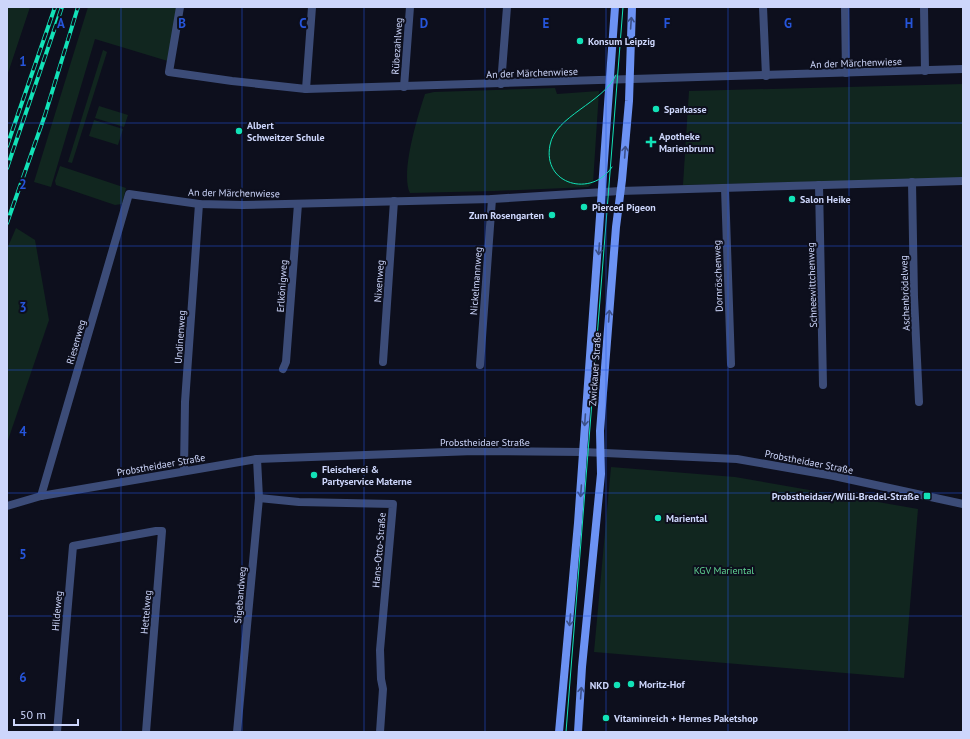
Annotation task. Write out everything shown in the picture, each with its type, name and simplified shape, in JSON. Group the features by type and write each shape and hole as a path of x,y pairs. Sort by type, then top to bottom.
{"main road":[{"name":"Zwickauer Straße","path":"558,732 567,650 583,452 616,7"},
{"name":"Zwickauer Straße","path":"578,732 602,453 601,423 616,227 630,80 629,45 632,7"}],"street":[{"name":"An der Märchenwiese","path":"180,7 169,72 306,89 610,81 963,69"},
{"path":"306,89 312,7"},
{"name":"Rübezahlweg","path":"404,87 410,7"},
{"path":"501,84 507,7"},
{"path":"763,7 766,76"},
{"path":"845,7 846,73"},
{"path":"924,7 925,70"},
{"name":"An der Märchenwiese","path":"129,194 199,204 298,204 492,199 620,191 963,181"},
{"name":"Aschenbrödelweg","path":"912,182 914,298 919,402"},
{"name":"Schneewittchenweg","path":"818,185 823,385"},
{"name":"Dornröschenweg","path":"725,188 731,364"},
{"name":"Riesenweg","path":"41,496 129,194"},
{"name":"Nickelmannweg","path":"480,364 492,199"},
{"name":"Nixenweg","path":"383,362 394,201"},
{"name":"Undinenweg","path":"184,470 185,402 199,204"},
{"name":"Erlkönigweg","path":"283,369 286,362 298,204"},
{"name":"Probstheidaer Straße","path":"7,506 41,496 184,470 256,459 474,451 583,452 737,459 834,476 963,504"},
{"name":"Sigebandweg","path":"237,732 259,498 256,459"},
{"name":"Hans-Otto-Straße","path":"259,498 393,504 380,650 380,679 383,689 380,732"},
{"name":"Hettelweg","path":"126,535 162,531 146,732"},
{"name":"Hildeweg","path":"57,732 73,546 126,535"}],"green space":[{"path":"7,7 30,7 7,76"},
{"path":"88,7 180,7 171,62 95,39 51,187 34,182"},
{"path":"103,50 107,52 72,163 68,162"},
{"path":"963,84 963,178 683,185 689,91"},
{"path":"555,88 557,94 599,91 593,183 588,187 410,193 407,184 407,172 411,144 425,94 434,92"},
{"path":"99,106 128,115 124,127 95,118"},
{"path":"94,120 123,129 118,145 89,136"},
{"path":"60,166 126,188 122,204 115,205 56,185 55,181"},
{"path":"16,228 35,240 49,320 7,443 7,249"},
{"name":"KGV Mariental","path":"611,467 735,477 918,509 904,678 594,652"}],"tram line":[{"path":"566,732 623,7"},
{"path":"612,167 603,177 593,182 581,184 570,183 561,178 554,170 550,159 550,145 554,135 561,126 570,117 601,94 610,85 616,75"}],"railway":[{"path":"7,146 55,7"},
{"path":"7,168 62,7"},
{"path":"7,223 45,115 78,7"}],"place":[{"name":"Konsum Leipzig","path":"580,41"},
{"name":"Sparkasse","path":"656,109"},
{"name":"Albert Schweitzer Schule","path":"239,131"},
{"name":"Apotheke Marienbrunn","path":"651,142"},
{"name":"Salon Heike","path":"792,199"},
{"name":"Pierced Pigeon","path":"584,207"},
{"name":"Zum Rosengarten","path":"552,215"},
{"name":"Fleischerei & Partyservice Materne","path":"314,475"},
{"name":"Probstheidaer/Willi-Bredel-Straße","path":"927,496"},
{"name":"Mariental","path":"658,518"},
{"name":"Moritz-Hof","path":"631,684"},
{"name":"NKD","path":"617,685"},
{"name":"Vitaminreich + Hermes Paketshop","path":"606,718"}]}
